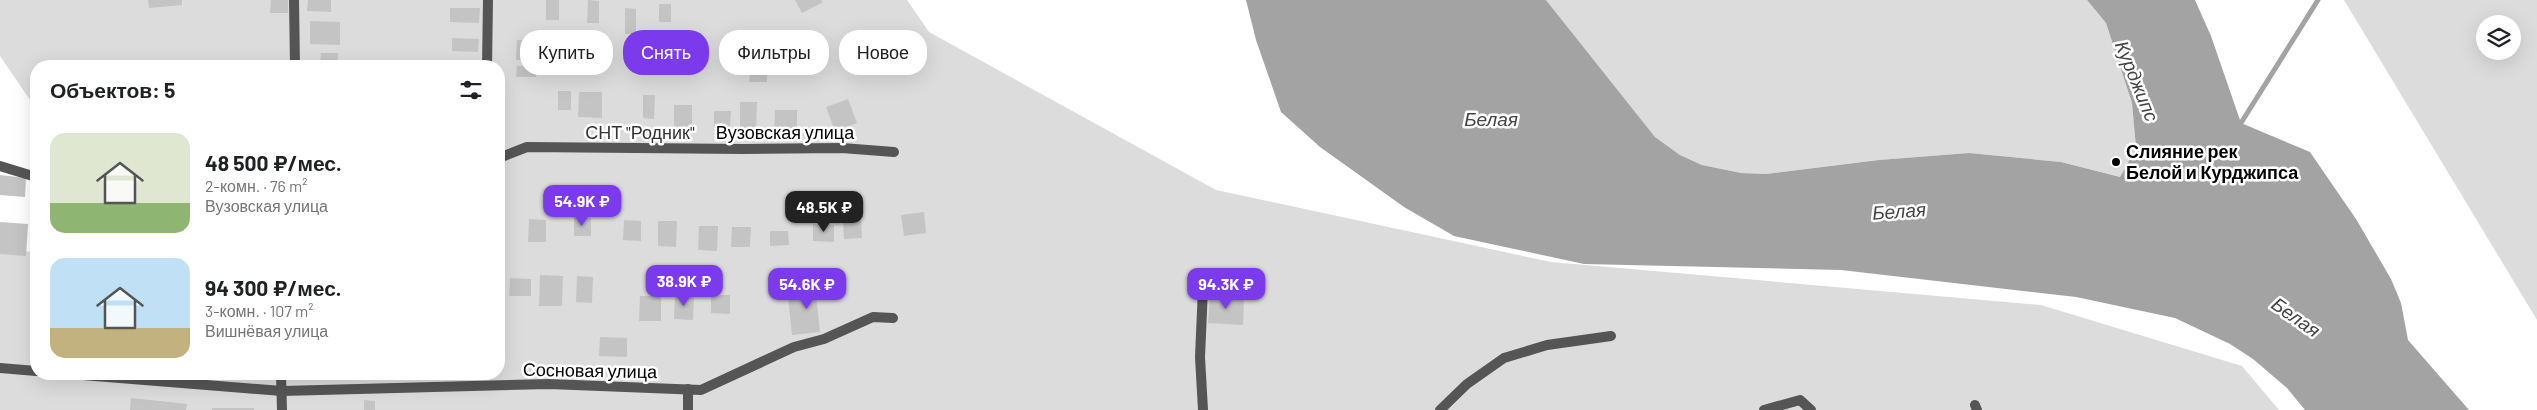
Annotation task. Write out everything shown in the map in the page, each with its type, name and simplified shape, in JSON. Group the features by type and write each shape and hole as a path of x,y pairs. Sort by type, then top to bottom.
{"street":[{"path":"294,0 295,60"},
{"path":"487,60 488,0"},
{"name":"Вузовская улица","path":"505,156 527,147 842,148 894,152"},
{"path":"0,166 30,175"},
{"path":"1203,288 1200,357 1203,410"},
{"name":"Сосновая улица","path":"145,380 282,391 549,384 701,390 794,347 841,332 873,318 893,318"},
{"path":"1440,410 1467,384 1504,358 1547,346 1611,336"},
{"path":"0,368 30,370"},
{"path":"281,380 282,410"},
{"path":"688,389 688,410"},
{"path":"1764,410 1800,400 1811,410"}],"green space":[{"name":"СНТ \"Родник\"","path":"0,0 907,0 929,32 1216,190 1551,262 2041,305 2242,366 2279,410 0,410 0,250 30,252 30,380 505,380 505,60 30,60 30,100 0,56"},
{"path":"1546,0 2087,0 2106,23 2132,103 2136,148 2120,177 2061,162 1969,153 1879,160 1766,174 1741,173 1702,165 1680,155 1655,137"},
{"path":"2344,0 2537,0 2537,320"}],"water":[{"name":"Белая","path":"1246,0 1546,0 1655,137 1680,155 1702,165 1741,173 1766,174 1879,160 1969,153 2061,162 2120,177 2136,148 2132,103 2106,23 2087,0 2195,0 2211,36 2241,123 2310,152 2356,219 2391,279 2401,303 2408,340 2469,410 2305,410 2287,388 2253,359 2230,344 2175,318 2076,297 1841,270 1584,264 1454,236 1404,207 1320,147 1281,112 1256,40"}],"building":[{"path":"148,0 182,0 182,5 149,8"},
{"path":"271,0 288,0 288,13 270,13"},
{"path":"308,0 331,0 331,12 307,11"},
{"path":"546,0 559,0 559,20 546,20"},
{"path":"588,0 599,1 599,23 587,23"},
{"path":"795,0 821,0 823,2 802,13"},
{"path":"659,4 671,4 671,22 659,22"},
{"path":"450,8 480,8 479,23 450,22"},
{"path":"625,8 636,9 636,30 625,30"},
{"path":"310,21 340,22 340,45 310,44"},
{"path":"452,38 479,39 478,52 452,51"},
{"path":"517,40 520,40 520,60 516,60"},
{"path":"321,53 338,53 338,60 320,60"},
{"path":"517,66 520,66 520,75 536,75 536,77 516,77"},
{"path":"750,75 767,75 767,82 749,82"},
{"path":"558,91 571,91 571,110 558,110"},
{"path":"579,92 602,92 602,118 578,117"},
{"path":"643,95 655,95 654,119 643,118"},
{"path":"848,99 857,123 835,131 826,107"},
{"path":"740,102 757,102 756,132 740,131"},
{"path":"674,105 692,105 692,132 674,131"},
{"path":"775,110 797,110 797,138 774,137"},
{"path":"714,111 731,111 730,128 714,127"},
{"path":"0,175 26,178 25,197 0,195"},
{"path":"924,212 926,233 904,236 901,215"},
{"path":"574,217 591,218 591,236 574,236"},
{"path":"529,219 546,220 546,242 528,242"},
{"path":"624,220 641,221 641,241 623,240"},
{"path":"658,221 677,221 676,247 658,246"},
{"path":"861,221 862,238 844,239 843,222"},
{"path":"0,222 28,224 26,256 0,254"},
{"path":"813,224 834,225 834,242 813,241"},
{"path":"699,226 718,226 717,251 698,250"},
{"path":"732,227 751,227 750,247 731,247"},
{"path":"770,231 788,231 789,245 770,246"},
{"path":"540,275 563,276 562,306 539,306"},
{"path":"577,276 593,277 592,303 576,302"},
{"path":"510,278 531,279 531,296 509,296"},
{"path":"826,280 827,294 816,295 820,332 792,335 788,297 809,295 808,282"},
{"path":"675,294 694,295 693,320 674,319"},
{"path":"711,295 730,295 730,314 711,313"},
{"path":"1210,295 1244,297 1243,325 1208,323"},
{"path":"640,296 661,296 661,321 639,321"},
{"path":"600,337 627,338 627,357 599,356"},
{"path":"131,398 187,404 186,410 130,410"},
{"path":"364,400 375,401 375,410 364,410"},
{"path":"212,408 254,408 254,410 212,410"}],"waterway":[{"path":"2237,125 2241,123 2318,0"}],"place":[{"name":"Слияние рек Белой и Курджипса","path":"2116,162"}],"water label":[{"name":"Курджипс","path":"2137,81"}]}
